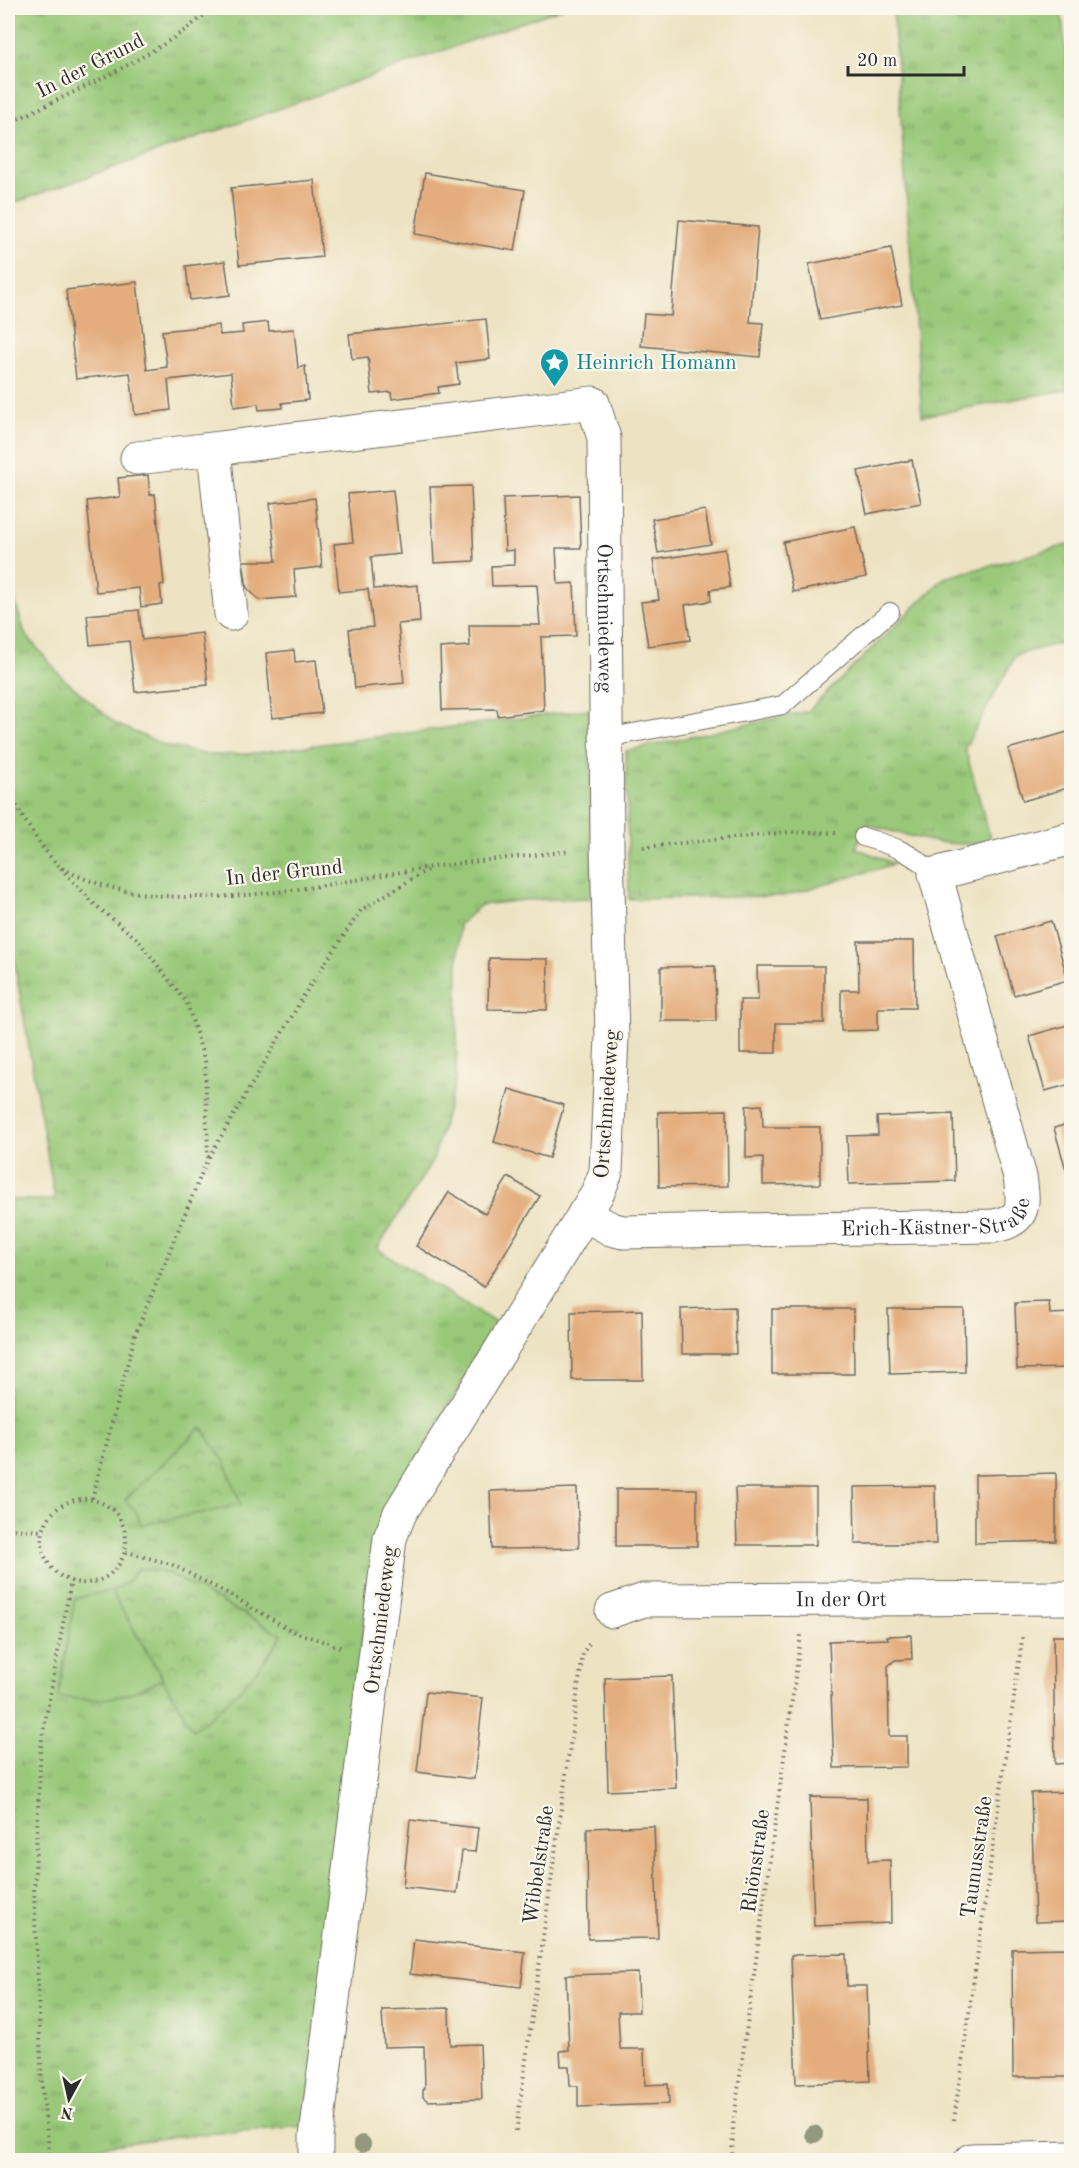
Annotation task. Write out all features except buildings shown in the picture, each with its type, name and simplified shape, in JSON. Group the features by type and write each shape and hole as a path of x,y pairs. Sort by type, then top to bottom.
{"street":[{"name":"Ortschmiedeweg","path":"137,458 593,403 604,438 607,848 612,1037 606,1172 598,1192 400,1513 390,1538 316,2137 316,2160"},
{"path":"214,450 231,614"},
{"path":"935,874 1071,838"},
{"name":"Erich-Kästner-Straße","path":"584,1214 610,1229 623,1232 994,1226 1008,1224 1017,1216 1023,1207 1020,1177 935,874"},
{"name":"In der Ort","path":"612,1611 644,1600 1071,1598"},
{"path":"972,2160 1071,2158"}],"lane":[{"path":"606,738 783,705 890,612"},
{"path":"863,837 895,846 915,855 935,874"}],"path":[{"name":"In der Grund","path":"8,123 107,74 192,27 212,8"},
{"path":"8,790 21,817 60,867 93,903 137,939 187,1003 205,1062 208,1158"},
{"name":"In der Grund","path":"60,867 139,894 177,897 269,893 430,868 607,848 634,848 791,832 830,832 863,837"},
{"path":"92,1499 135,1335 208,1158 309,987 361,910 430,868"},
{"path":"92,1499 108,1505 120,1518 127,1534 126,1552 118,1567 105,1578 88,1584 71,1581 53,1570 43,1552 42,1531 52,1512 70,1500 92,1499"},
{"path":"8,1528 42,1531"},
{"path":"126,1552 171,1564 229,1594 292,1631 352,1651 375,1654"},
{"path":"50,2160 42,2088 34,1893 41,1744 71,1581"},
{"name":"Taunusstraße","path":"954,2120 1028,1599"},
{"name":"Rhönstraße","path":"732,2160 733,2126 806,1600"},
{"name":"Wibbelstraße","path":"516,2131 583,1653 612,1611"}],"green space":[{"path":"8,8 563,8 8,205"},
{"path":"893,8 1061,8 1072,119 1071,389 922,416"},
{"path":"1071,544 1071,640 1016,655 965,748 991,841 975,844 944,843 866,824 856,848 895,864 784,896 629,899 626,751 808,711 944,578"},
{"path":"8,578 25,634 62,677 116,724 166,746 208,755 247,754 589,709 593,898 524,900 481,905 459,925 456,1080 433,1160 377,1249 496,1323 374,1535 306,2126 180,2136 8,2159 8,1200 55,1200 8,925"},
{"path":"201,1427 225,1462 241,1505 141,1525 136,1511 125,1500"},
{"path":"138,1568 168,1573 282,1635 242,1687 193,1730 111,1591 127,1583"},
{"path":"111,1591 163,1679 112,1698 88,1700 58,1697 75,1598"}],"place":[{"name":"Heinrich Homann","path":"555,388"}]}
